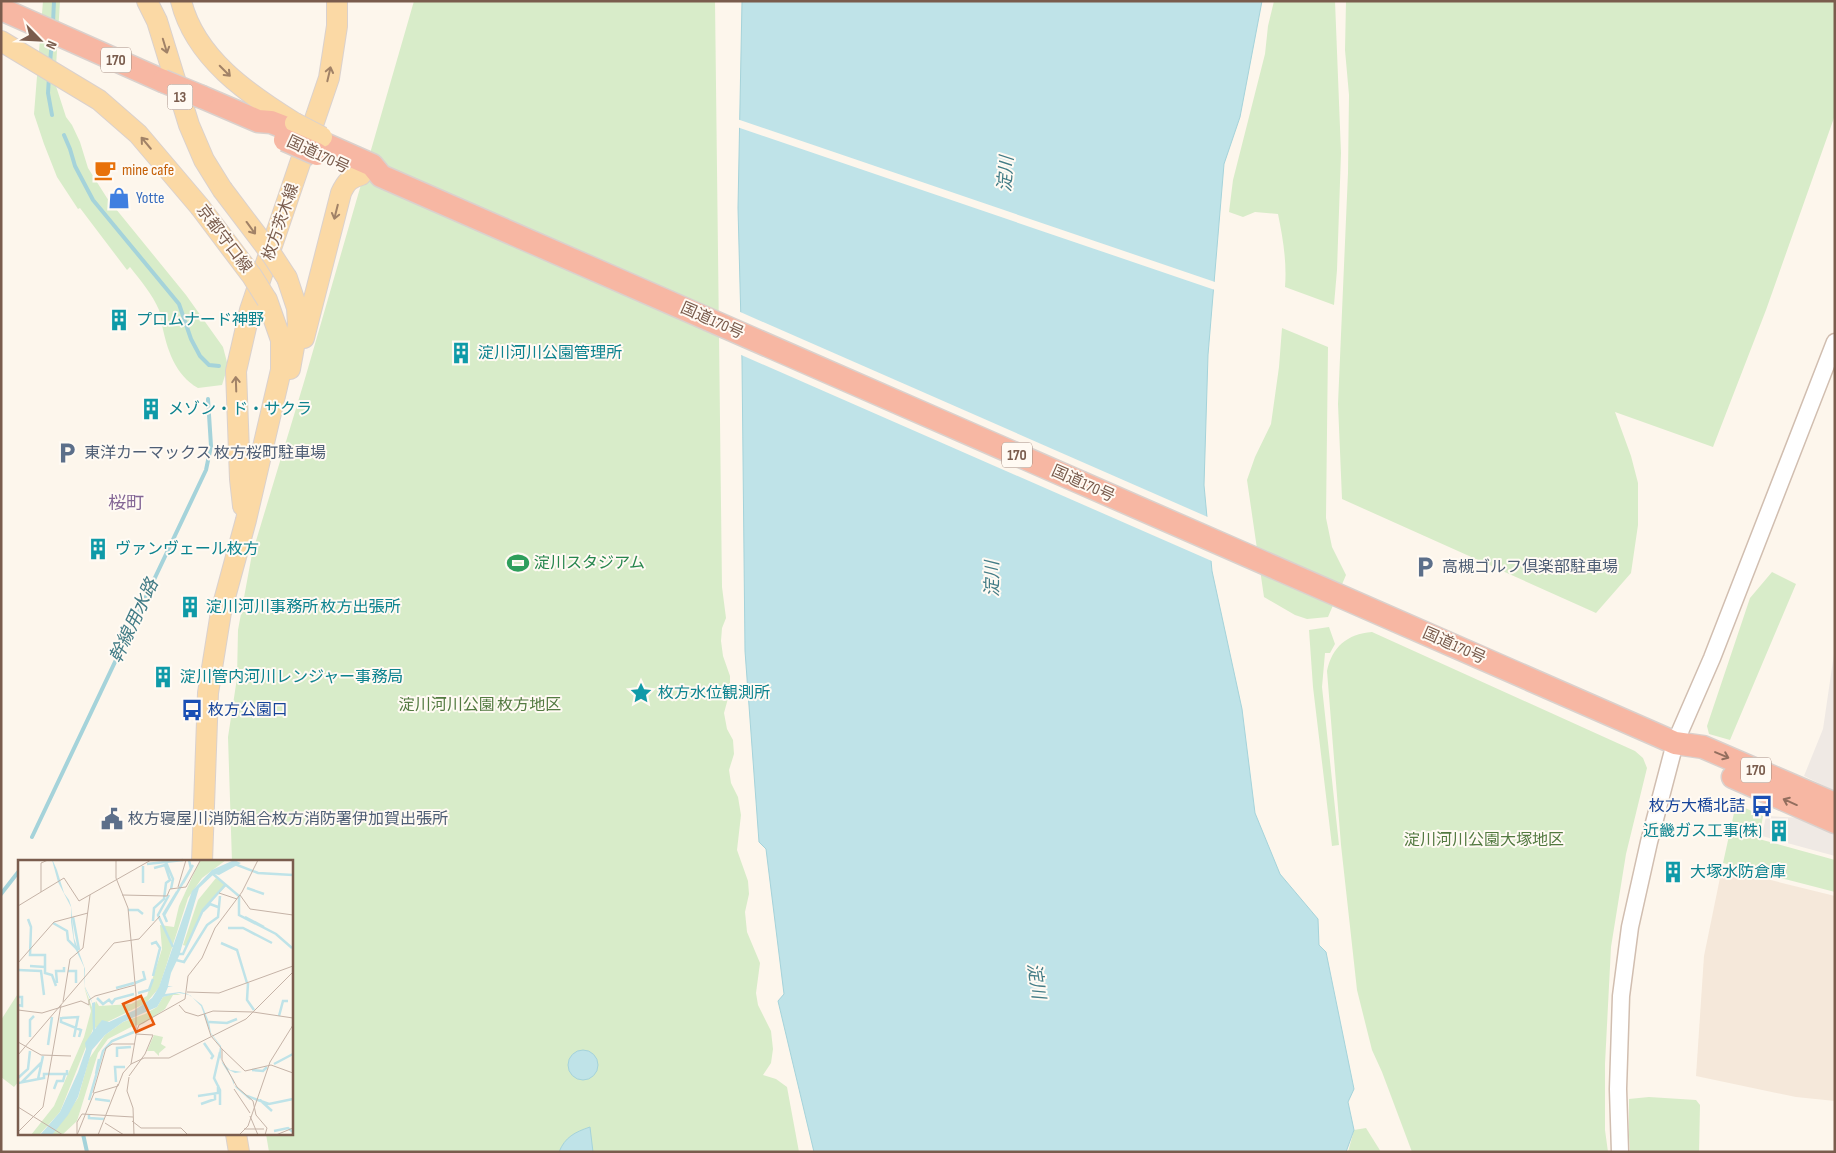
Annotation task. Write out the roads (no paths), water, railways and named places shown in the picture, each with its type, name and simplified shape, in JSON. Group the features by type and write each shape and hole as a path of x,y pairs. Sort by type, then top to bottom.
{"highway":[{"name":"国道170号","path":"1,9 258,121 268,132 290,131 321,144 371,174 1676,743 1703,747 1835,804"},
{"name":"国道170号","path":"1676,743 1698,761 1835,822"}],"main road":[{"name":"京都守口線","path":"147,1 157,21 189,125 204,160 222,189 287,278 296,308 298,325 284,394 262,480 246,520"},
{"path":"181,1 191,30 206,52 290,131"},
{"name":"枚方茨木線","path":"246,520 240,479 236,371 250,310 329,78 337,26 337,1"},
{"name":"京都守口線","path":"1,41 98,100 138,134 200,207 252,276 267,300 281,340 281,370 246,520 221,612 208,693 202,860"},
{"path":"284,394 304,338 341,193 347,182 352,178 371,174"},
{"path":"236,1136 239,1152"}],"street":[{"path":"1620,1152 1618,1088 1621,1005 1629,936 1649,842 1676,743 1712,658 1835,342"}],"water":[{"name":"淀川","path":"742,1 1262,1 1240,117 1224,164 1208,355 1204,485 1212,571 1242,709 1255,813 1280,874 1318,919 1319,945 1326,952 1354,1089 1348,1102 1354,1130 1346,1152 814,1152 778,1001 784,994 766,849 759,842 745,651 742,361 738,208"},
{"path":"583,1050 594,1054 598,1065 594,1076 583,1080 572,1076 568,1065 572,1054"},
{"path":"590,1127 593,1152 559,1152 564,1142 571,1136"}],"waterway":[{"name":"幹線用水路","path":"53,23 54,1"},
{"name":"幹線用水路","path":"50,63 52,40"},
{"name":"幹線用水路","path":"49,77 48,93 52,115"},
{"name":"幹線用水路","path":"64,135 75,166 93,200 179,304 191,339 200,356 209,365 219,366"},
{"name":"幹線用水路","path":"32,837 206,470 211,446 208,399"},
{"name":"幹線用水路","path":"1,894 18,872"},
{"name":"幹線用水路","path":"83,1136 87,1152"}],"place":[{"name":"mine cafe","path":"105,170"},
{"name":"Yotte","path":"119,198"},
{"name":"プロムナード神野","path":"119,320"},
{"name":"淀川河川公園管理所","path":"461,353"},
{"name":"メゾン・ド・サクラ","path":"151,409"},
{"name":"東洋カーマックス 枚方桜町駐車場","path":"67,453"},
{"name":"ヴァンヴェール枚方","path":"98,549"},
{"name":"淀川スタジアム","path":"518,563"},
{"name":"高槻ゴルフ倶楽部駐車場","path":"1425,567"},
{"name":"淀川河川事務所 枚方出張所","path":"190,607"},
{"name":"淀川管内河川レンジャー事務局","path":"163,677"},
{"name":"枚方水位観測所","path":"641,693"},
{"name":"枚方公園口","path":"192,710"},
{"name":"枚方大橋北詰","path":"1762,806"},
{"name":"枚方寝屋川消防組合枚方消防署伊加賀出張所","path":"112,819"},
{"name":"近畿ガス工事(株)","path":"1779,831"},
{"name":"大塚水防倉庫","path":"1673,872"}],"district":[{"name":"桜町","path":"126,503"}],"park label":[{"name":"淀川河川公園 枚方地区","path":"480,705"},
{"name":"淀川河川公園大塚地区","path":"1484,840"}]}
